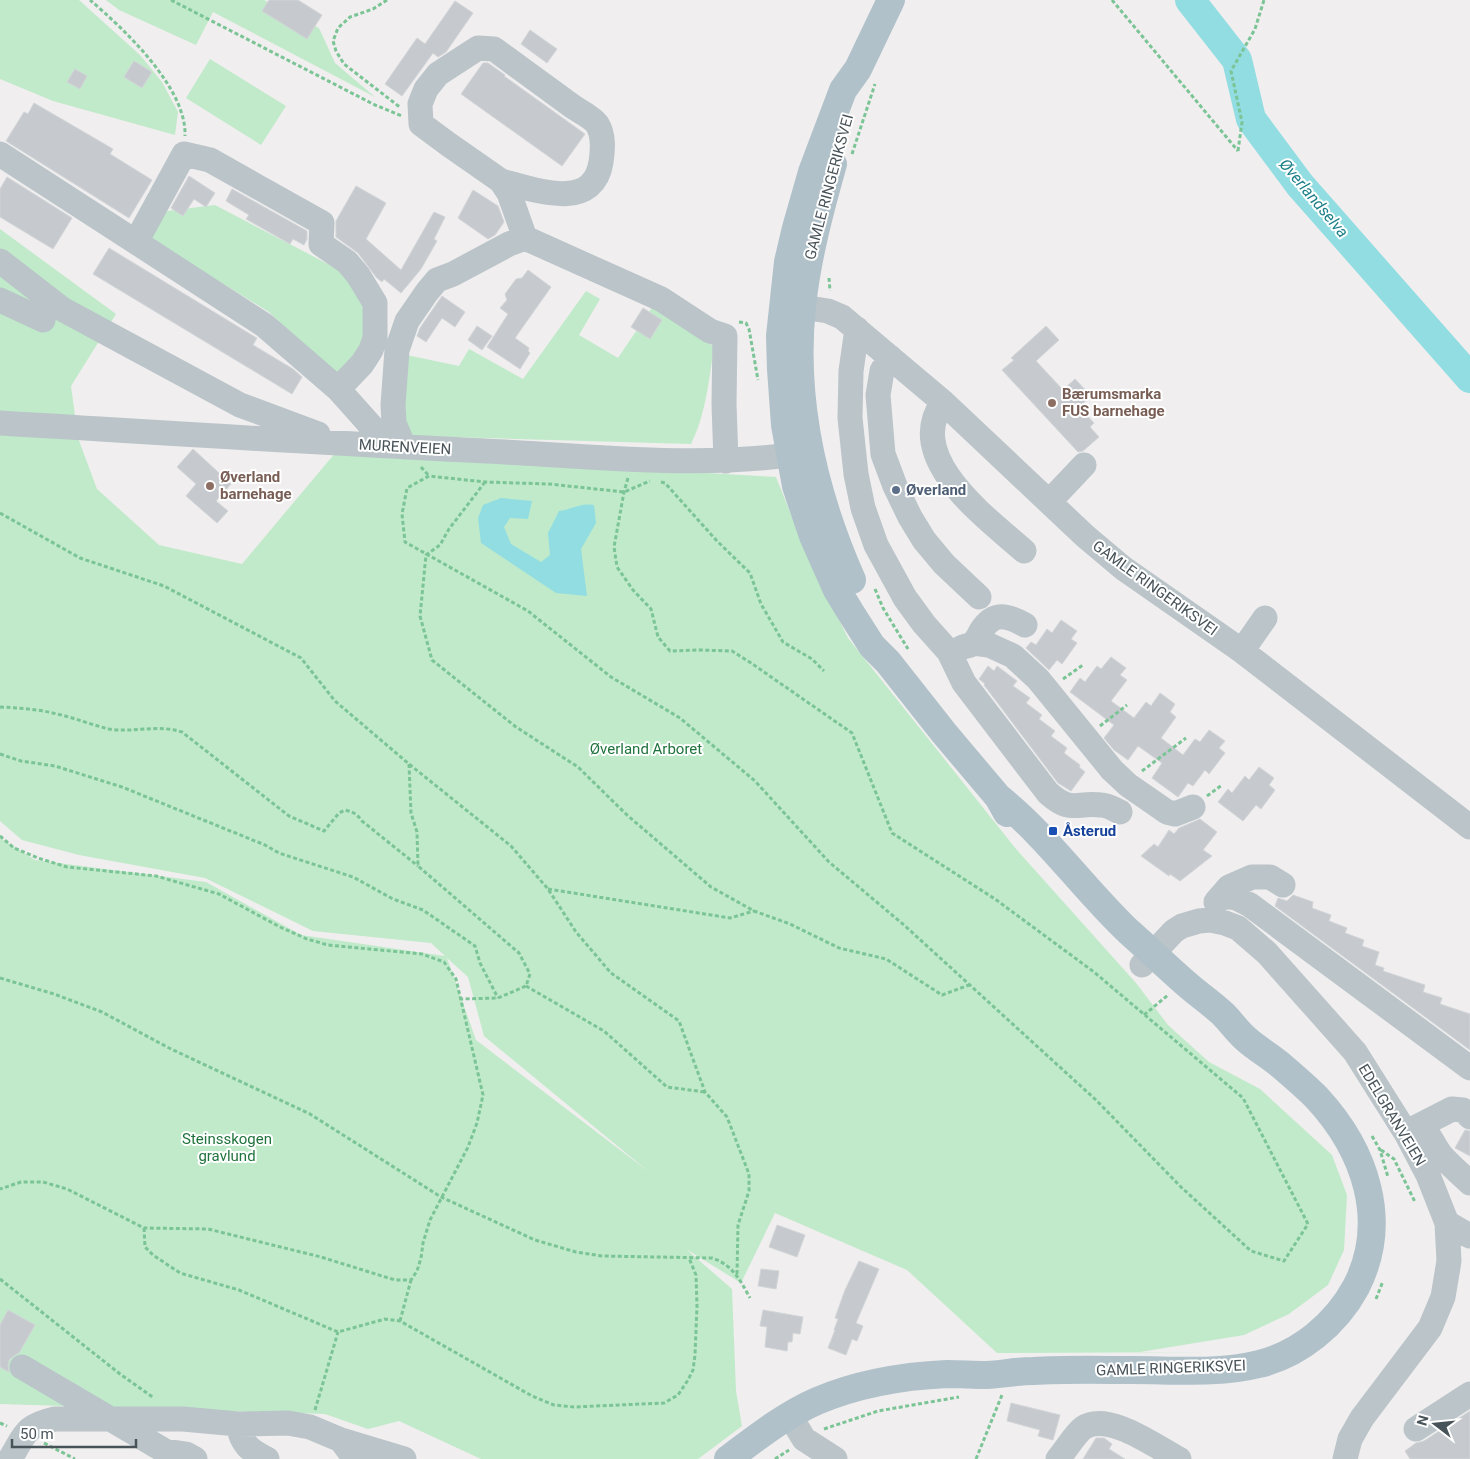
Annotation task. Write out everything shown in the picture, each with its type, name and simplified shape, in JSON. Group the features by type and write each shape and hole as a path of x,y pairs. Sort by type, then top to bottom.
{"main road":[{"name":"GAMLE RINGERIKSVEI","path":"748,1459 768,1444 797,1427 816,1402 847,1391 883,1382 947,1374 993,1388 1034,1371 1212,1369 1259,1364 1278,1358 1298,1349 1316,1336 1336,1316 1351,1296 1360,1278 1367,1258 1370,1240 1372,1216 1370,1194 1358,1157 1350,1140 1336,1120 1316,1097 1279,1064 1245,1038 1220,1026 1172,991 1148,959 1118,943 1052,871 1012,823 998,797 944,734 888,662 881,638 862,604 800,454 785,425 780,336 804,307 788,262 804,197 823,140 843,90 867,74 891,0"},
{"name":"GAMLE RINGERIKSVEI","path":"728,1459 761,1434 797,1427"}],"street":[{"path":"501,181 567,195 581,192 593,181 601,165 603,144 596,124 494,49 478,48 438,74 426,89 420,104 421,124 501,181 509,192 525,238"},
{"path":"0,154 264,325 338,389 396,446"},
{"path":"136,242 184,154 210,160 322,223 321,244 347,262 358,275 375,303 375,338 371,350 362,364 338,389"},
{"path":"396,446 393,406 397,350 407,321 437,280 525,238 660,299 710,331 725,336 724,404 726,461"},
{"path":"0,261 62,309 232,401 341,443"},
{"path":"0,300 43,320"},
{"name":"GAMLE RINGERIKSVEI","path":"804,307 842,317 943,402 1085,536 1123,568 1242,651 1470,827"},
{"path":"857,329 851,371 850,418 856,474 864,508 876,545 905,598 924,624 949,652 964,683 1048,793 1058,802 1069,806 1104,805 1120,812"},
{"path":"890,357 882,371 878,395 883,454 895,486 924,540 944,564 979,597"},
{"path":"943,402 936,412 933,436 937,455 945,471 954,487 1024,551"},
{"name":"MURENVEIEN","path":"0,423 632,458 726,461 800,454"},
{"path":"1049,502 1084,465"},
{"path":"973,644 984,627 1000,616 1010,617 1025,625"},
{"path":"1242,651 1265,618"},
{"path":"949,652 973,644 990,645 1013,656 1038,679 1112,770 1128,785 1167,812 1174,814 1192,807"},
{"path":"1214,910 1229,887 1252,877 1270,877 1282,884"},
{"path":"1214,910 1229,896 1250,905 1470,1068"},
{"name":"EDELGRANVEIEN","path":"1148,959 1174,931 1182,926 1199,921 1214,910 1225,923 1238,928 1267,953 1355,1052 1413,1129 1428,1175 1447,1223 1448,1261 1443,1297 1430,1328 1362,1418 1350,1439 1345,1459"},
{"path":"1413,1129 1452,1108 1463,1110 1470,1117"},
{"path":"1413,1129 1426,1130 1441,1155 1470,1182"},
{"path":"1447,1223 1470,1236"},
{"path":"22,1367 165,1451 186,1454 195,1459"},
{"path":"1416,1429 1470,1394"},
{"path":"10,1459 24,1434 40,1423 55,1419 183,1419 238,1424 288,1423 310,1427 348,1449 404,1459"},
{"path":"1058,1459 1082,1428 1098,1422 1119,1427 1179,1459"},
{"path":"238,1424 240,1435 251,1452 267,1459"},
{"path":"797,1427 835,1459"}],"path":[{"path":"90,0 116,22 164,78 182,111 185,131 184,154"},
{"path":"171,0 375,105 421,124"},
{"path":"387,0 373,9 350,17 338,28 333,41 336,51 344,64 421,124"},
{"path":"1112,0 1238,151 1242,122 1230,71 1255,29 1264,0"},
{"path":"850,161 867,74"},
{"path":"804,307 830,290 829,274"},
{"path":"725,336 731,326 739,322 746,322 749,329 758,381"},
{"path":"632,458 631,470 624,492 614,548 617,567 633,590 651,608 658,637 670,651 732,651 852,733 892,833 995,899 1094,972 1242,1098 1308,1224 1284,1261 1251,1251 1181,1187 1096,1100 904,925 828,862 755,781 680,718 611,677 528,611 405,542 402,514 407,488 429,476 485,482 549,484 624,492 650,480 665,483 717,541 750,573 761,604 783,642 812,659 824,671"},
{"path":"485,482 449,529 440,545 426,555 420,616 432,660 516,727 578,767 627,815 711,887 754,911 790,924 839,948 886,960 942,996 969,985"},
{"path":"0,513 80,558 164,586 301,658 335,701 408,764 510,846 548,889 576,932 611,973 679,1020 705,1092 727,1117 749,1174 749,1191 738,1225 737,1274"},
{"path":"1086,738 1127,705"},
{"path":"0,707 49,712 110,729 138,731 170,728 182,732 289,816 324,831 339,813 345,810 357,814 519,953 530,974 526,986 498,998 461,999"},
{"path":"1128,785 1144,769 1186,738"},
{"path":"0,754 21,761 55,766 122,787 266,845 279,853 353,877 393,900 423,910 475,946 480,963 498,998"},
{"path":"408,764 411,813 417,832 418,866"},
{"path":"0,836 14,848 67,867 156,876 219,894 280,927 307,939 328,945 422,954 444,962 456,979 483,1095 477,1123 468,1147 430,1220 423,1243 421,1258 412,1280 400,1322"},
{"path":"548,889 730,918 754,911"},
{"path":"0,978 54,994 102,1012 169,1048 310,1114 441,1197 534,1240 576,1252 602,1256 712,1258 722,1261 737,1274 750,1298"},
{"path":"526,986 604,1031 667,1087 705,1092"},
{"path":"1370,1133 1380,1150 1388,1180"},
{"path":"0,1189 21,1182 43,1182 67,1189 144,1228 208,1229 321,1257 395,1280 412,1280"},
{"path":"144,1228 145,1246 153,1255 180,1274 239,1290 338,1332 385,1319 400,1322 532,1396 554,1405 574,1407 664,1403 678,1395 693,1370 697,1306 696,1275 689,1258"},
{"path":"1371,1306 1380,1292 1385,1277"},
{"path":"0,1279 120,1374 183,1419"},
{"path":"310,1427 338,1332"},
{"path":"976,1459 993,1388 1012,1394"},
{"path":"797,1427 832,1425 878,1411 963,1397"}],"green space":[{"path":"0,0 79,0 140,55 162,82 178,112 175,135 53,101 0,79"},
{"path":"106,0 264,0 319,28 335,63 375,97 213,12 196,45 119,10"},
{"path":"210,59 286,106 261,145 186,98"},
{"path":"215,205 347,274 364,303 367,343 335,376 269,312 150,239 167,211"},
{"path":"0,229 116,314 71,386 78,438 97,489 159,545 242,564 336,452 776,477 807,554 848,638 1016,849 1136,983 1168,1025 1209,1062 1260,1089 1332,1155 1347,1195 1344,1250 1328,1285 1289,1314 1244,1335 1140,1352 1208,1352 997,1353 907,1270 775,1213 741,1283 686,1249 732,1289 736,1391 742,1426 698,1459 481,1459 399,1421 368,1429 325,1414 0,1404 0,838 35,860 206,882 301,935 445,956 431,943 313,931 205,878 79,855 22,840 0,821","holes":["447,958 468,977 484,1036 649,1172 476,1040"]},
{"path":"586,291 600,299 579,335 618,358 653,306 714,347 704,409 691,444 413,436 398,421 397,353 459,366 469,349 523,379"}],"water":[{"path":"501,498 532,501 528,519 510,518 504,527 511,544 541,562 550,555 548,533 559,511 580,505 594,505 596,523 581,549 587,596 556,593 481,543 478,518 483,505"}],"building":[{"path":"269,0 298,0 322,15 307,39 262,11"},
{"path":"455,1 473,13 446,52 438,57 433,53 402,96 385,84 417,38 425,44"},
{"path":"530,30 557,49 547,63 521,44"},
{"path":"134,61 152,72 142,88 124,77"},
{"path":"483,63 488,63 585,134 562,166 461,94"},
{"path":"75,69 87,76 80,89 67,82"},
{"path":"34,103 113,149 110,154 152,180 129,218 6,141 24,112 28,114"},
{"path":"189,176 215,193 206,207 194,199 183,216 171,208"},
{"path":"7,177 72,218 53,249 0,217 0,189"},
{"path":"356,186 386,203 366,239 401,270 434,212 445,217 434,239 437,241 421,269 401,293 384,279 382,282 376,277 358,253 336,237 336,221"},
{"path":"232,189 307,231 307,239 304,245 293,239 290,244 246,219 249,215 226,201"},
{"path":"473,190 498,206 504,222 495,235 488,239 458,218"},
{"path":"109,248 257,338 253,345 293,369 302,377 292,394 93,274"},
{"path":"528,270 551,287 515,338 529,348 528,351 530,353 520,369 487,347 508,314 500,308 507,300 505,294 516,279 522,278"},
{"path":"442,296 465,312 455,327 442,318 426,342 417,336 420,328"},
{"path":"643,308 662,320 650,339 631,327"},
{"path":"477,326 492,336 482,350 468,340"},
{"path":"1046,326 1059,340 1036,361 1063,390 1075,379 1091,396 1079,407 1094,423 1090,427 1099,437 1083,451 1078,452 1002,370 1014,360 1011,358"},
{"path":"193,449 231,484 216,501 228,511 217,523 186,496 196,484 177,467"},
{"path":"1061,620 1077,631 1071,639 1077,643 1062,664 1057,660 1049,670 1026,648 1031,642 1036,645 1047,629 1052,633"},
{"path":"1111,657 1126,668 1120,675 1127,680 1111,701 1134,718 1146,702 1151,706 1160,693 1175,704 1170,712 1176,717 1161,738 1183,755 1195,739 1200,742 1209,730 1225,741 1219,748 1225,753 1209,774 1205,770 1193,786 1188,783 1178,797 1152,778 1162,763 1138,746 1128,760 1114,750 1104,738 1114,725 1070,692 1080,678 1085,682 1097,666 1101,669"},
{"path":"988,666 994,671 997,666 1017,681 1013,686 1030,698 1026,703 1042,715 1039,719 1055,731 1051,736 1067,748 1064,753 1080,765 1079,767 1085,772 1071,791 1058,783 985,684 979,679"},
{"path":"1259,767 1274,778 1269,785 1275,790 1261,809 1256,805 1243,821 1218,802 1228,789 1232,793 1245,776 1249,780"},
{"path":"1200,819 1217,832 1203,850 1212,856 1180,881 1170,874 1169,876 1141,856 1154,844 1158,847 1169,830 1174,834 1179,828"},
{"path":"1293,895 1313,902 1312,908 1331,915 1329,921 1347,928 1345,933 1364,940 1362,946 1379,952 1375,965 1384,968 1383,971 1425,985 1423,992 1442,998 1440,1004 1470,1014 1470,1050 1275,906 1278,898 1287,901"},
{"path":"1465,1130 1470,1131 1470,1156 1455,1148"},
{"path":"777,1225 805,1235 797,1257 769,1247"},
{"path":"859,1261 879,1269 856,1323 863,1326 857,1341 852,1339 846,1355 828,1348 838,1319 835,1318 845,1290"},
{"path":"761,1269 779,1271 776,1289 758,1286"},
{"path":"8,1310 35,1325 19,1353 9,1360 9,1372 0,1367 0,1325"},
{"path":"763,1310 803,1317 800,1334 793,1333 792,1342 788,1342 787,1351 765,1347 767,1327 760,1326"},
{"path":"1011,1403 1060,1415 1053,1440 1038,1436 1040,1430 1007,1421"},
{"path":"1470,1411 1470,1459 1410,1459 1405,1451"},
{"path":"1096,1438 1104,1438 1112,1444 1109,1449 1125,1459 1083,1459"}],"waterway":[{"name":"Øverlandselva","path":"1190,0 1237,60 1251,119 1300,185 1470,378"}],"place":[{"name":"Bærumsmarka FUS barnehage","path":"1052,403"},
{"name":"Øverland barnehage","path":"210,486"},
{"name":"Øverland","path":"896,490"},
{"name":"Åsterud","path":"1053,831"}],"park label":[{"name":"Øverland Arboret","path":"646,749"},
{"name":"Steinsskogen gravlund","path":"227,1148"}]}
